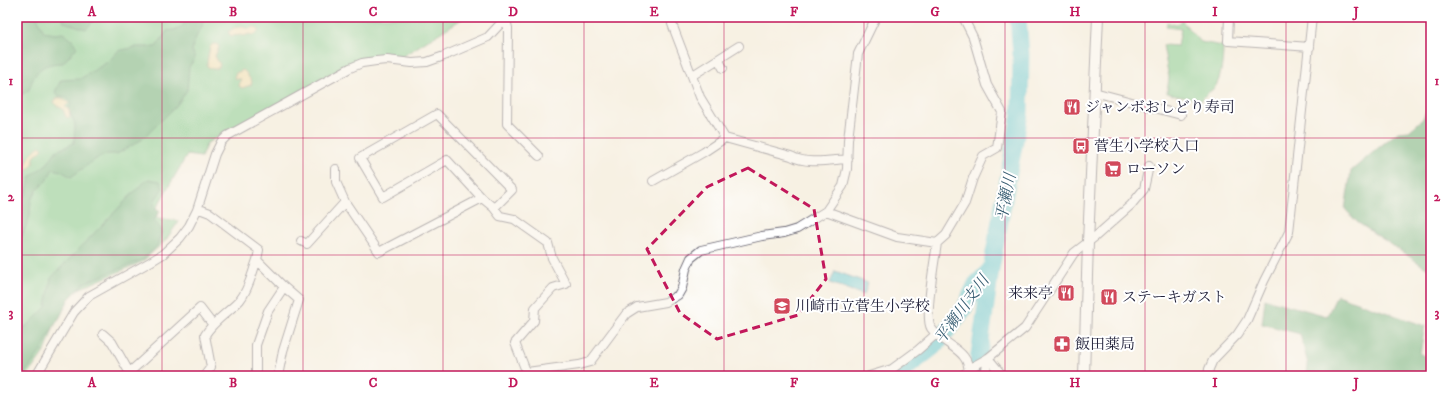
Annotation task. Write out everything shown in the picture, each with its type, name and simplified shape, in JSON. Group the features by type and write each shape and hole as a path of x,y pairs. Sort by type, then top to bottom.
{"street":[{"path":"671,17 672,24 693,75 700,97 725,138 791,156 798,160 823,161 848,159"},
{"path":"494,208 512,190 437,114 360,158 383,197 447,160 500,216 514,219 548,243 552,258 566,284 553,288 535,308 534,321 515,343 527,374 590,362 626,314 637,307 666,302 678,295 682,288 686,269 691,258 701,250 797,229 826,211 843,186 848,170 848,140 858,54 876,17"},
{"path":"963,17 973,37 987,85 1002,112 996,148 983,156 973,178 965,203 946,235 937,243 928,309 930,326 936,335 967,359 970,371"},
{"path":"1084,376 1088,242 1098,17"},
{"path":"1229,17 1228,41 1310,47"},
{"path":"1208,376 1209,369 1214,360 1237,335 1247,320 1264,281 1289,232 1310,47 1312,17"},
{"path":"509,18 507,124 539,156"},
{"path":"36,376 74,312 89,296 162,254 180,238 189,226 197,210 215,154 221,142 227,136 350,68 362,63 387,60 412,63 427,62 488,37 502,22 509,18"},
{"path":"693,75 739,46"},
{"path":"718,59 723,68"},
{"path":"1094,92 1181,114"},
{"path":"653,181 704,152 725,138"},
{"path":"962,376 1025,328 1074,253 1131,205 1144,188 1148,166"},
{"path":"336,169 336,182 345,202 379,252 482,198"},
{"path":"302,241 307,244 345,202"},
{"path":"197,210 210,213 259,250 257,260 240,299 213,325 205,335 211,367 204,376"},
{"path":"826,211 897,237 937,243"},
{"path":"257,260 299,300 283,351 278,376"},
{"path":"256,376 256,345 268,311 284,287"},
{"path":"103,334 112,342 128,370 131,371 200,308 213,325"},
{"path":"870,376 892,369 936,335"},
{"path":"985,376 986,359"},
{"path":"986,359 1003,376"}],"highlighted area":[{"path":"748,168 814,209 826,279 798,315 717,339 680,313 647,249 707,187"}],"green space":[{"path":"17,17 465,17 400,58 386,56 364,59 350,64 207,143 201,157 187,155 151,217 179,221 165,241 142,262 76,290 60,308 46,349 27,376 17,376"},
{"path":"17,17 37,17 44,32 55,34 63,33 72,40 77,47 63,63 50,64 40,69 34,77 29,90 17,97 18,74"},
{"path":"62,17 97,17 86,29 64,22"},
{"path":"191,17 199,17 203,21 192,50 195,58 189,67 187,90 177,105 143,139 117,154 108,154 96,159 71,177 61,171 53,169 46,181 37,190 31,200 30,216 20,241 17,242 17,206 26,194 31,176 48,163 56,151 74,143 75,123 68,109 71,104 67,98 58,96 55,92 61,80 80,79 109,61 118,51 136,47 156,47 167,31 179,29"},
{"path":"1182,21 1201,42 1223,46 1222,67 1219,78 1215,87 1205,95 1202,100 1167,93 1169,78 1163,45 1178,46 1181,29 1166,27 1167,22 1175,24"},
{"path":"1431,102 1431,149 1429,156 1431,157 1431,271 1357,222 1345,209 1351,171 1398,132 1409,131 1422,120"},
{"path":"148,179 160,181 163,188 155,200 154,207 160,211 154,220 162,231 157,246 142,260 84,283 69,299 49,334 43,348 23,376 17,376 17,332 28,325 46,307 51,278"},
{"path":"1337,295 1425,326 1420,354 1431,359 1431,376 1307,376 1308,364 1300,334 1262,324 1265,299 1327,316"}],"sand":[{"path":"239,27 249,29 256,27 259,30 256,34 244,36 231,36 228,32"},
{"path":"213,44 217,44 219,47 215,56 220,65 218,68 212,69 207,66 210,47"},
{"path":"243,70 252,81 251,85 242,88 239,86 241,79 236,79 234,77 236,73"},
{"path":"57,98 62,98 69,103 65,107 69,110 70,118 66,117 63,109 57,106 54,102"},
{"path":"40,146 43,149 34,157 33,164 28,169 26,167 29,158"}],"water":[{"path":"835,271 868,283 864,295 830,283"}],"waterway":[{"name":"平瀬川","path":"976,376 991,269 1020,114 1021,55 1018,17"},
{"name":"平瀬川支川","path":"892,376 904,370 936,345 964,309 976,284 991,269"}],"place":[{"name":"ジャンボおしどり寿司","path":"1072,107"},
{"name":"菅生小学校入口","path":"1081,146"},
{"name":"ローソン","path":"1113,169"},
{"name":"来来亭","path":"1066,293"},
{"name":"ステーキガスト","path":"1109,297"},
{"name":"川崎市立菅生小学校","path":"782,306"},
{"name":"飯田薬局","path":"1062,344"}]}
